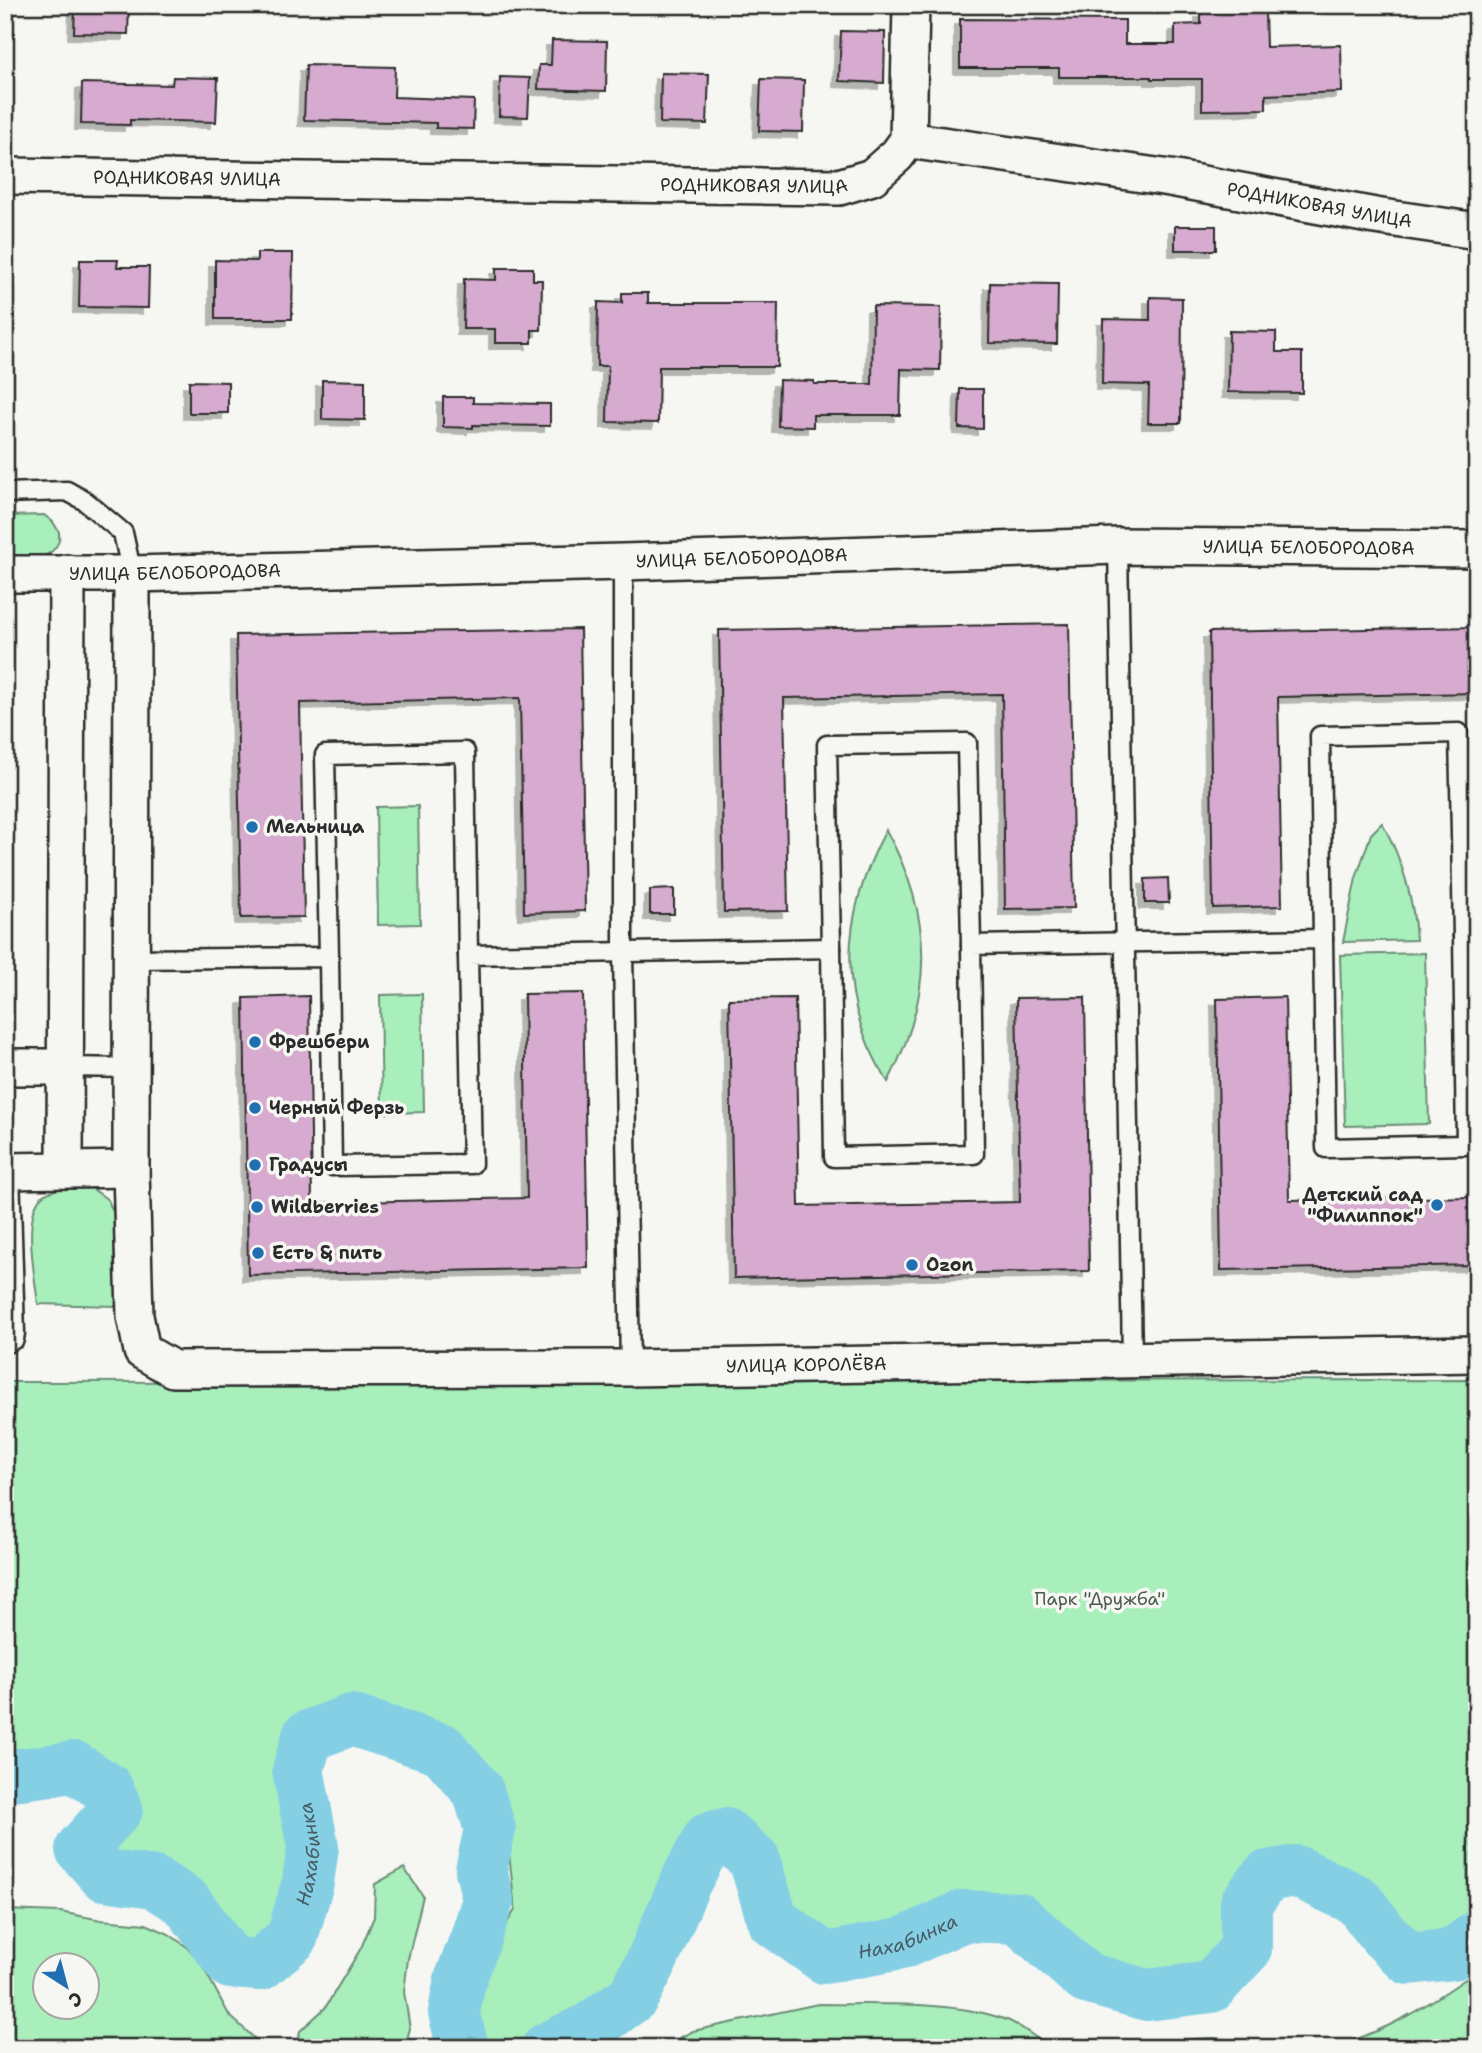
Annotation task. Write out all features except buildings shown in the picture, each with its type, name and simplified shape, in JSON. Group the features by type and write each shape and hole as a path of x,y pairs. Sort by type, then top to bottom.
{"street":[{"path":"908,140 911,5"},
{"name":"РОДНИКОВАЯ УЛИЦА","path":"5,176 839,187 872,177 898,155 908,140 1170,178 1375,216 1477,231"},
{"name":"УЛИЦА БЕЛОБОРОДОВА","path":"5,574 132,574 623,562 1118,546 1477,549"},
{"path":"65,1170 67,573"},
{"path":"7,1171 131,1169 132,574"},
{"path":"5,1067 65,1067"},
{"name":"УЛИЦА КОРОЛЁВА","path":"131,1169 135,1317 142,1351 173,1369 630,1368 1477,1354"}],"lane":[{"path":"5,493 67,491 85,501 123,533 132,574"},
{"path":"1118,546 1132,1359"},
{"path":"623,562 623,952 630,1368"},
{"path":"1459,733 1470,936 1466,1145 1326,1148 1320,736 1459,733"},
{"path":"967,743 971,945 974,1154 834,1157 827,745 967,743"},
{"path":"465,752 468,955 472,1164 332,1166 325,755 465,752"},
{"path":"971,945 1323,939"},
{"path":"468,955 831,948"},
{"path":"131,959 329,957"},
{"path":"65,1067 131,1068"},
{"path":"5,1344 14,1339 15,1333 7,1171"}],"green space":[{"path":"44,515 53,522 59,532 59,541 54,549 35,558 5,558 5,516"},
{"path":"418,806 420,924 378,925 376,807"},
{"path":"1382,823 1406,880 1416,940 1343,942 1356,878 1371,834"},
{"path":"886,830 902,862 913,894 920,925 922,956 914,1018 888,1082 871,1051 859,1019 852,988 850,956 860,893"},
{"path":"1425,953 1429,1124 1345,1126 1340,955"},
{"path":"422,994 424,1112 382,1113 380,995"},
{"path":"68,1186 90,1187 108,1200 116,1218 116,1306 38,1304 31,1247 36,1205 42,1196"},
{"name":"Парк \"Дружба\"","path":"1477,1380 1477,1923 1449,1936 1415,1939 1388,1919 1368,1893 1343,1870 1309,1859 1275,1857 1250,1879 1234,1909 1229,1943 1204,1966 1172,1981 1137,1979 1077,1950 1023,1911 991,1903 957,1904 923,1914 895,1935 862,1942 828,1939 797,1919 781,1891 734,1830 701,1829 661,1883 624,1987 597,2009 565,2025 533,2033 511,2048 493,2048 472,2038 473,2004 497,1939 515,1910 508,1843 498,1811 413,1732 299,1731 282,1760 285,1792 305,1858 290,1925 271,1952 237,1950 214,1926 174,1871 138,1872 106,1855 118,1824 119,1791 101,1763 68,1755 5,1763 5,1382"},
{"path":"404,1868 423,1896 408,1959 404,1992 410,2028 405,2048 301,2048 297,2043 300,2031 325,2008 361,1948 374,1917 375,1884"},
{"path":"5,1910 60,1912 101,1920 146,1924 169,1934 200,1961 229,2015 265,2048 5,2048"},
{"path":"1477,1971 1477,2048 1326,2048 1386,2027"},
{"path":"818,2004 914,2005 963,2009 1007,2020 1053,2048 661,2048 693,2031"},
{"path":"1213,2038 1295,2048 1161,2048 1193,2039"}],"waterway":[{"name":"Нахабинка","path":"5,1776 74,1767 107,1788 117,1809 81,1849 104,1875 154,1882 186,1902 231,1963 260,1965 292,1938 308,1882 313,1847 298,1770 308,1736 351,1720 442,1749 478,1791 490,1829 481,1870 488,1900 460,1980 454,2012 463,2048"},
{"name":"Нахабинка","path":"547,2048 590,2028 633,1997 650,1965 685,1883 709,1838 725,1834 754,1859 773,1921 825,1958 901,1944 963,1916 1018,1918 1086,1978 1147,1995 1211,1987 1246,1949 1246,1903 1267,1876 1296,1871 1357,1900 1384,1935 1409,1959 1453,1954 1477,1936"}],"place":[{"name":"Мельница","path":"252,827"},
{"name":"Фрешбери","path":"255,1042"},
{"name":"Черный Ферзь","path":"255,1108"},
{"name":"Градусы","path":"255,1165"},
{"name":"Детский сад \"Филиппок\"","path":"1437,1205"},
{"name":"Wildberries","path":"257,1207"},
{"name":"Есть & пить","path":"258,1253"},
{"name":"Ozon","path":"912,1265"}]}
